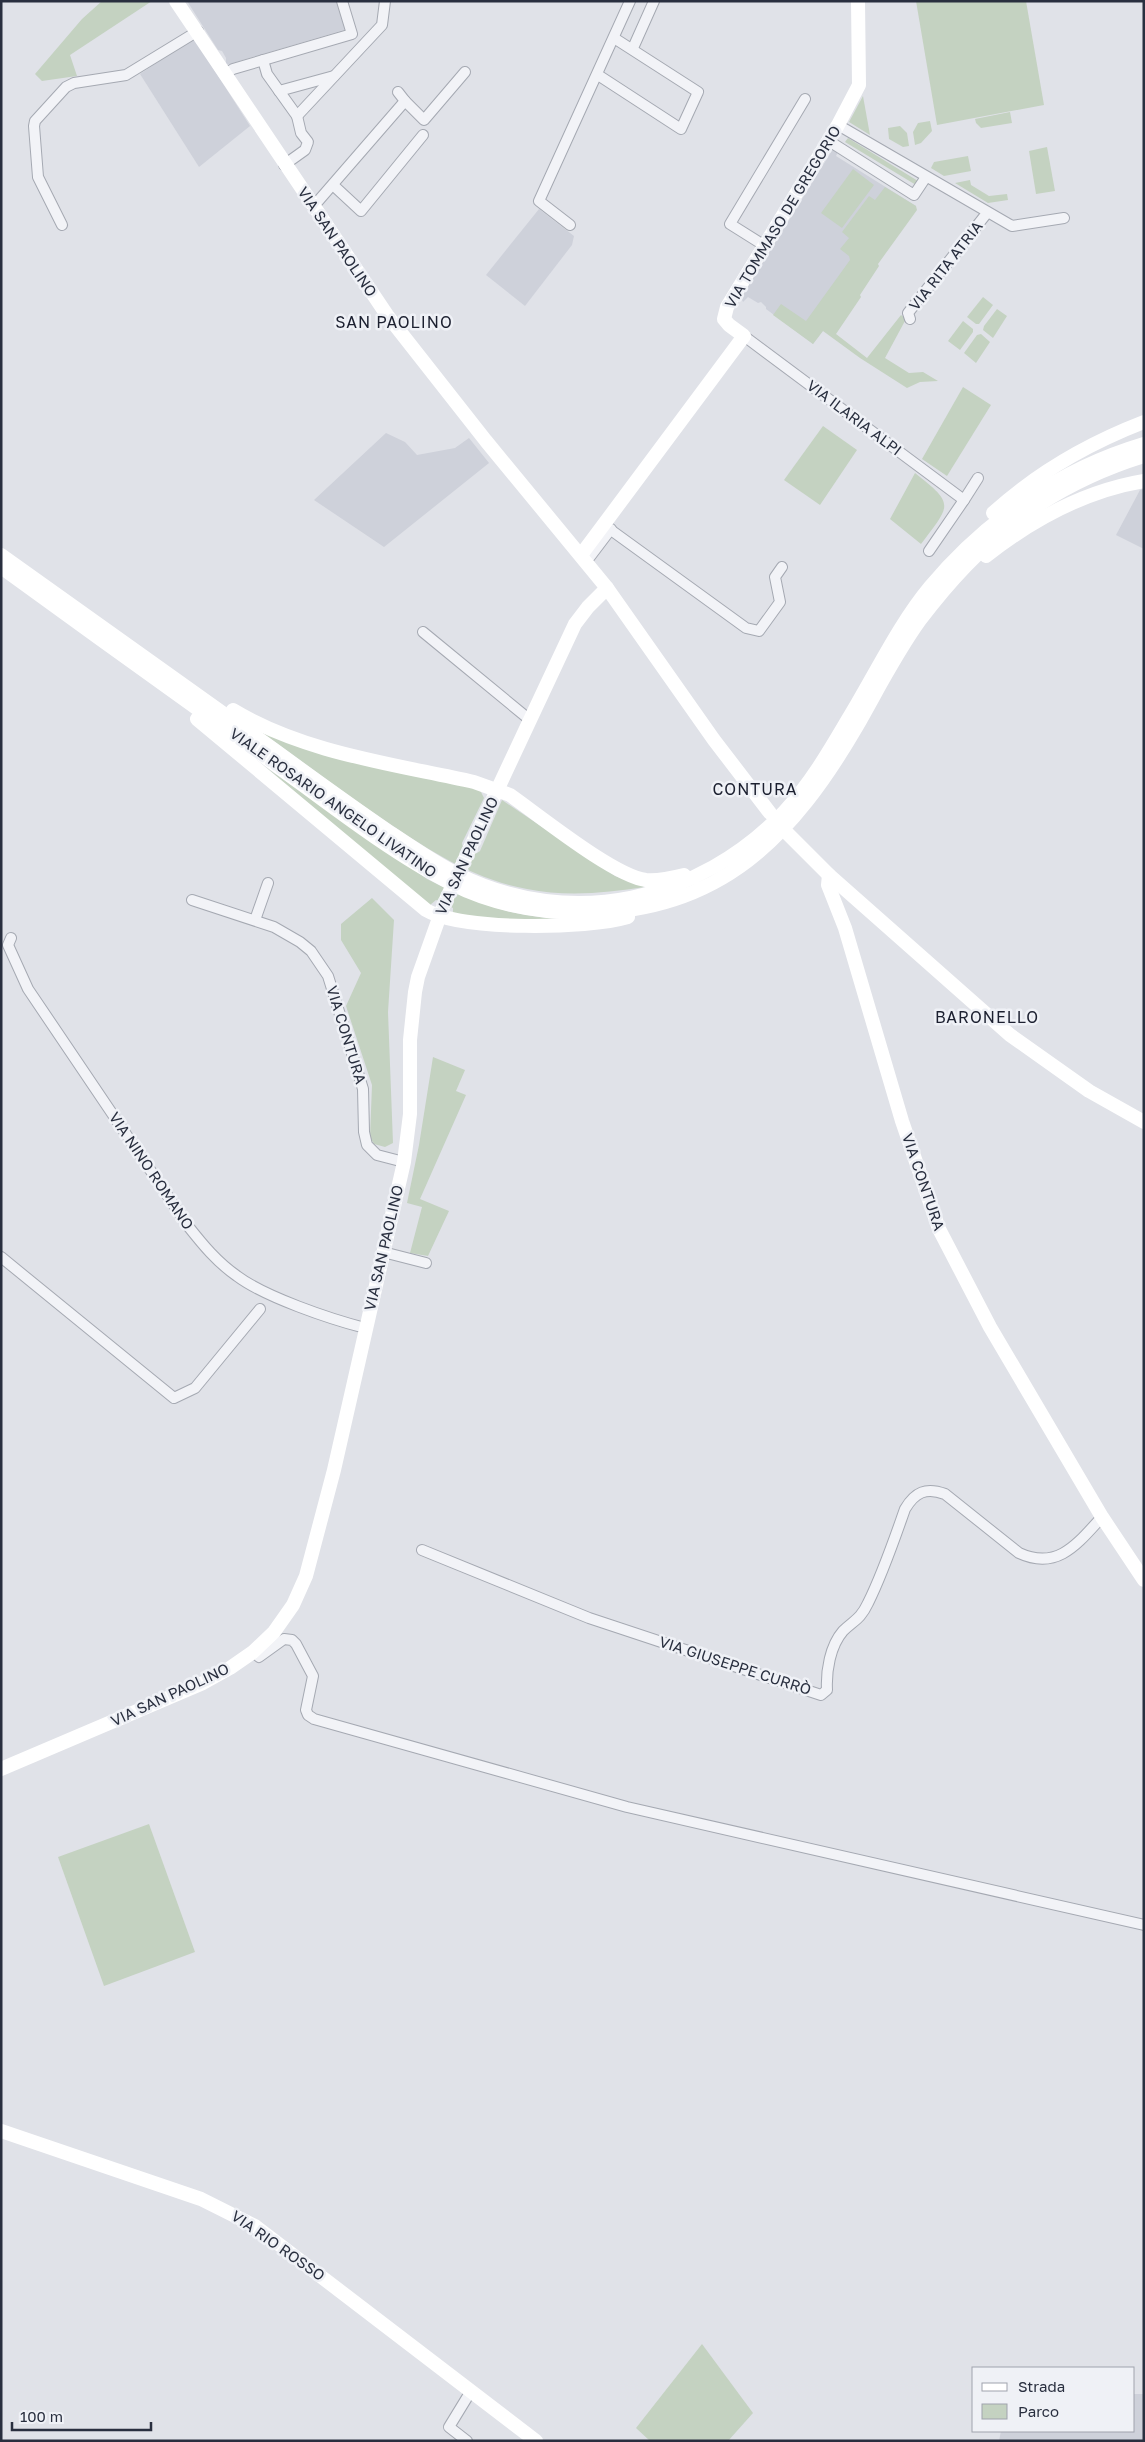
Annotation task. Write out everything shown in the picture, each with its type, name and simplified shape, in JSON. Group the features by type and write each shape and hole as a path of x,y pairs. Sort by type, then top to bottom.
{"street":[{"name":"VIA SAN PAOLINO","path":"176,1 198,31 284,165 406,341 486,441 584,558 714,740 770,813"},
{"path":"225,74 263,60 352,34 342,1"},
{"path":"297,116 382,25 385,1"},
{"path":"570,225 539,201 598,75 630,1"},
{"path":"633,48 654,1"},
{"name":"VIA TOMMASO DE GREGORIO","path":"744,336 729,325 724,319 725,314 829,141 859,85 858,1"},
{"path":"62,225 38,177 35,121 66,87 74,82 126,75 198,31"},
{"path":"598,75 681,129 698,92 633,48 614,38"},
{"path":"263,60 267,74 297,116 301,133 307,139 308,146 284,165"},
{"path":"313,207 333,186 402,96 424,120 465,72"},
{"path":"279,91 335,76"},
{"path":"765,246 730,224 805,99"},
{"path":"838,125 1012,226 1064,218"},
{"path":"333,186 361,211 423,135"},
{"path":"829,141 914,195 926,177"},
{"name":"VIA RITA ATRIA","path":"910,318 908,313 987,213"},
{"path":"584,558 744,336"},
{"name":"VIA ILARIA ALPI","path":"744,336 964,500"},
{"path":"935,592 957,549 976,529 1035,478 1068,456 1109,436 1144,422"},
{"name":"VIALE ROSARIO ANGELO LIVATINO","path":"1,567 409,845 460,876 485,886 527,897 572,902 613,900 662,891 719,866 764,831 786,809 818,769 895,640 989,529 1012,509 1041,489 1099,460 1144,444"},
{"name":"VIALE ROSARIO ANGELO LIVATINO","path":"1,555 334,808 430,872 455,886 502,903 548,912 614,912 665,904 700,891 726,877 772,840 794,817 827,775 935,592 1019,517 1046,498 1078,480 1144,456"},
{"path":"929,551 978,478"},
{"path":"935,592 1004,542 1054,510 1085,496 1144,481"},
{"path":"608,527 746,628 759,631 780,602 775,577 782,566"},
{"name":"VIA SAN PAOLINO","path":"1,1768 203,1683 230,1668 253,1652 274,1632 293,1605 306,1576 334,1470 404,1162 410,1114 411,1016 418,977 441,911 576,624 588,607 607,588"},
{"path":"423,632 530,720"},
{"path":"140,660 248,720 278,732 334,750 474,782 510,795 608,863 637,877 659,880 675,878 719,866"},
{"path":"140,660 242,759 426,910 441,911 465,923 591,924 615,921 665,904"},
{"path":"788,834 829,875 1010,1035 1089,1091 1144,1122"},
{"name":"VIA CONTURA","path":"829,875 828,885 845,928 930,1208 990,1327 1102,1517 1144,1580"},
{"path":"254,920 268,883"},
{"name":"VIA CONTURA","path":"192,900 274,927 300,942 320,963 328,976 363,1089 364,1132 367,1145 377,1155 404,1162"},
{"name":"VIA NINO ROMANO","path":"11,938 8,945 28,989 188,1226 208,1252 238,1278 272,1296 366,1328"},
{"path":"383,1252 426,1263"},
{"path":"1,1257 174,1398 195,1388 260,1309"},
{"name":"VIA GIUSEPPE CURRÒ","path":"422,1550 589,1618 821,1695 827,1690 826,1670 839,1638 842,1632 857,1621 868,1604 905,1509 914,1496 920,1492 933,1491 945,1494 1019,1553 1040,1558 1062,1555 1076,1546 1102,1517"},
{"path":"253,1652 259,1657 284,1639 292,1640 296,1644 313,1676 306,1710 308,1715 314,1719 627,1807 1144,1925"},
{"name":"VIA RIO ROSSO","path":"1,2131 135,2175 221,2207 276,2241 536,2441"},
{"path":"467,2441 449,2427 471,2391"}],"shaded area":[{"path":"187,1 338,1 347,29 226,65 226,58 222,51 218,50"},
{"path":"194,38 250,126 199,167 140,74"},
{"path":"833,149 838,152 836,156 916,206 813,344 766,309 761,302 758,303 748,297 743,302 741,298"},
{"path":"539,209 574,236 572,245 525,306 486,275"},
{"path":"386,433 405,442 417,455 455,448 469,438 489,463 384,547 314,500"},
{"path":"1144,489 1144,549 1116,535 1140,490"},
{"path":"1135,2394 1144,2394 1144,2441 999,2441 1001,2432 1135,2432"}],"green space":[{"path":"102,1 152,1 70,55 77,76 42,81 35,74 82,19"},
{"path":"916,1 1026,1 1044,105 937,125"},
{"path":"863,96 870,135 849,122"},
{"path":"1010,112 1012,123 981,128 976,123 975,119"},
{"path":"930,121 932,131 921,143 915,145 913,132 918,123"},
{"path":"900,126 907,133 909,146 903,147 889,139 888,128"},
{"path":"848,138 918,181 916,185 845,142"},
{"path":"1047,147 1055,191 1036,194 1029,151"},
{"path":"968,156 971,171 944,176 931,168 934,162"},
{"path":"853,169 874,185 842,228 821,213"},
{"path":"970,180 971,185 989,196 1007,194 1008,200 988,203 955,183"},
{"path":"885,187 916,206 917,210 878,264 879,266 860,295 861,297 836,334 867,358 901,315 906,319 885,358 909,373 923,372 938,381 920,382 907,388 860,358 823,331 813,344 773,315 781,304 806,321 850,260 849,256 840,249 849,238 842,232 869,196 875,200"},
{"path":"983,297 993,305 979,324 976,324 967,317"},
{"path":"997,309 1007,316 993,338 983,330"},
{"path":"963,321 973,329 973,332 960,350 948,341"},
{"path":"981,334 990,342 976,363 964,353 977,335"},
{"path":"963,387 991,405 947,476 922,459"},
{"path":"823,426 857,450 820,505 784,480"},
{"path":"915,473 937,492 943,499 944,506 943,513 921,544 890,519"},
{"path":"257,729 480,790 484,798 462,843 463,847 477,853 480,851 502,800 615,876 645,887 616,891 556,893 527,889 487,878 415,841"},
{"path":"245,753 427,879 461,895 497,908 529,915 583,922 469,920 453,915 453,908 436,900 430,905"},
{"path":"372,898 394,920 388,1012 393,1143 385,1147 374,1144 370,1137 372,1085 346,1006 361,973 341,940 341,924"},
{"path":"433,1057 465,1070 456,1091 466,1095 420,1199 449,1211 428,1256 410,1253 422,1207 407,1203 419,1145"},
{"path":"149,1824 195,1952 104,1986 58,1857"},
{"path":"702,2344 753,2413 728,2441 650,2441 636,2428"}],"district":[{"name":"SAN PAOLINO","path":"394,322"},
{"name":"CONTURA","path":"755,789"},
{"name":"BARONELLO","path":"987,1017"}]}
